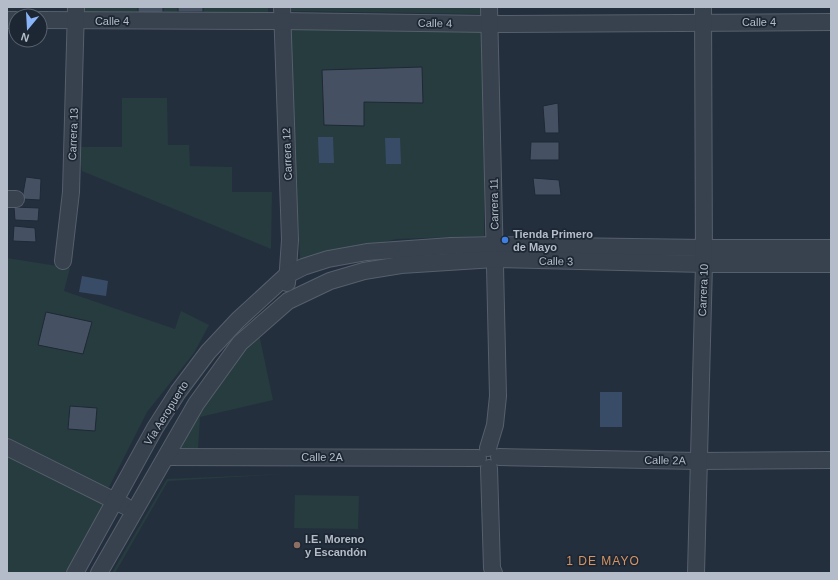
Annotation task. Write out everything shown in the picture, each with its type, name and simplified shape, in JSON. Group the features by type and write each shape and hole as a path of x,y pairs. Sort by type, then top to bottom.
{"street":[{"name":"Carrera 11","path":"489,7 498,396 489,458 492,568 494,573"},
{"name":"Calle 4","path":"48,19 77,14 282,14 489,24 703,14 831,22"},
{"name":"Carrera 13","path":"63,261 71,192 77,14"},
{"name":"Carrera 12","path":"282,14 290,240 287,275 288,301"},
{"name":"Carrera 10","path":"696,573 704,264 703,14"},
{"name":"Calle 3","path":"287,275 328,258 367,252 414,248 495,252 604,254 704,248 831,248"},
{"path":"810,248 810,264"},
{"name":"Calle 3","path":"288,301 330,281 364,271 495,252"},
{"name":"Calle 3","path":"604,254 704,264 831,264"},
{"name":"Vía Aeropuerto","path":"75,573 155,428 178,392 208,352 238,320 287,275"},
{"name":"Vía Aeropuerto","path":"99,573 196,404 240,343 288,301"},
{"path":"7,447 135,511"},
{"name":"Calle 2A","path":"166,457 489,458 698,461 831,460"}],"green space":[{"path":"84,7 268,7 268,12 84,15"},
{"path":"290,7 480,7 480,14 290,11"},
{"path":"289,28 484,29 484,236 397,239 300,261"},
{"path":"122,98 167,98 168,145 189,145 190,166 232,167 232,192 272,192 271,249 82,171 78,147 122,147"},
{"path":"7,258 70,268 64,291 175,329 181,311 209,325 194,353 147,412 108,489 7,437","holes":["47,312 92,322 83,354 38,345"]},
{"path":"259,334 273,400 200,417 198,449 180,451 177,445 243,346"},
{"path":"7,449 105,501 65,573 7,573"},
{"path":"285,474 168,481 115,573 112,573 167,479"},
{"path":"295,495 359,496 358,529 294,528"}],"water":[{"path":"318,137 333,137 334,163 319,163"},
{"path":"385,138 400,138 401,164 386,164"},
{"path":"82,276 108,281 106,296 79,292"},
{"path":"600,392 622,392 622,427 600,427"}],"building":[{"path":"138,7 163,7 163,15 138,14"},
{"path":"178,7 203,7 203,12 178,12"},
{"path":"422,67 423,103 364,102 364,126 324,125 322,70"},
{"path":"558,103 559,133 545,133 543,106"},
{"path":"531,142 559,142 559,160 530,160"},
{"path":"26,177 41,179 40,200 22,199"},
{"path":"533,178 559,180 561,195 535,195"},
{"path":"14,207 39,208 38,221 15,220"},
{"path":"14,226 35,228 36,242 13,241"},
{"path":"46,312 92,322 83,354 38,345"},
{"path":"70,406 97,408 95,431 68,429"}],"place":[{"name":"Tienda Primero de Mayo","path":"505,240"},
{"name":"I.E. Moreno y Escandón","path":"297,545"}],"district":[{"name":"1 DE MAYO","path":"603,561"}]}
